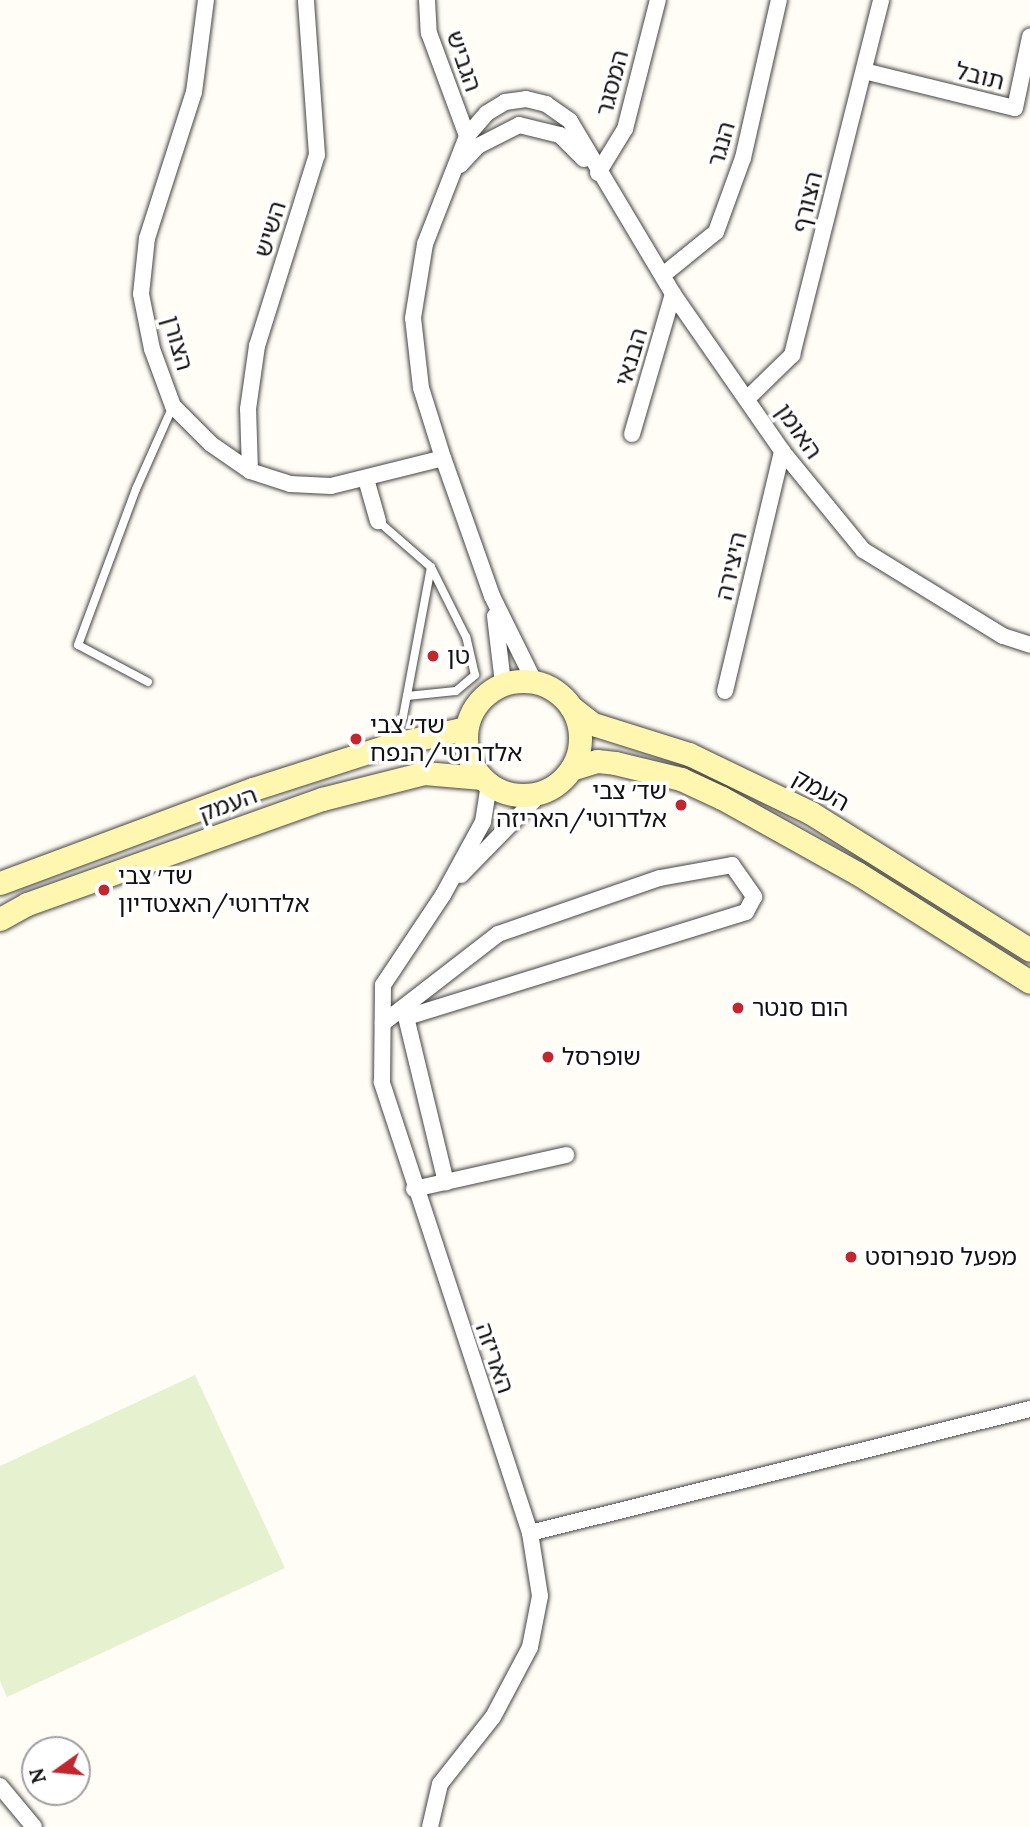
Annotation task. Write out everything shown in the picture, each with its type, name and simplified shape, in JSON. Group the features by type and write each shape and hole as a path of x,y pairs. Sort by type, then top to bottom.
{"main road":[{"path":"571,769 580,743 571,707 549,686 534,681 503,683 479,701 466,728 468,755 486,781 515,795 542,792 571,769 597,761 681,779 804,841 1030,982"},
{"name":"העמק","path":"571,707 593,724 690,754 811,813 1030,950"},
{"name":"העמק","path":"0,883 127,834 387,746 466,728"},
{"name":"העמק","path":"0,919 27,904 322,799 424,773 486,781"}],"street":[{"name":"הצורן","path":"206,0 194,92 147,238 142,294 152,349 173,406 211,444 250,471 290,484 331,486 366,480 443,458"},
{"name":"השיש","path":"250,471 248,409 257,346 317,155 306,0"},
{"name":"הגביש","path":"427,0 429,33 467,136"},
{"name":"המסגר","path":"598,173 625,129 657,0"},
{"name":"הנגר","path":"663,275 716,232 743,158 779,0"},
{"name":"הצורף","path":"748,398 792,355 881,0"},
{"name":"תובל","path":"864,71 1015,108 1030,37"},
{"path":"534,681 492,596 443,458 421,388 413,318 425,244 457,170 467,136 487,113 505,102 526,99 546,104 570,121 598,173"},
{"path":"457,170 478,146 519,125 560,135 598,173"},
{"name":"האומן","path":"598,173 673,294 748,398 782,452 863,550 1003,636 1030,645"},
{"name":"הבנאי","path":"632,434 673,294"},
{"name":"היצירה","path":"724,691 782,452"},
{"path":"366,480 378,521"},
{"path":"492,596 503,683"},
{"name":"האריזה","path":"430,1827 440,1784 493,1717 530,1647 540,1596 530,1533 414,1189 382,1082 383,985 443,895 484,822 486,781"},
{"name":"האריזה","path":"443,895 542,792"},
{"path":"732,865 754,897 746,912 383,1023 499,934 660,878 732,865"},
{"path":"406,1017 446,1182"},
{"path":"414,1189 566,1155"},
{"path":"530,1533 1030,1409"},
{"path":"0,1786 34,1827"}],"lane":[{"path":"148,681 78,645 136,489 173,406"},
{"path":"378,521 431,567 466,637 475,675 456,691 407,696"},
{"path":"387,746 403,717 431,567"}],"green space":[{"path":"195,1375 285,1568 7,1697 0,1681 0,1466"}],"place":[{"name":"טן","path":"433,656"},
{"name":"שד׳ צבי אלדרוטי/הנפח","path":"356,739"},
{"name":"שד׳ צבי אלדרוטי/האריזה","path":"681,805"},
{"name":"שד׳ צבי אלדרוטי/האצטדיון","path":"104,890"},
{"name":"הום סנטר","path":"738,1008"},
{"name":"שופרסל","path":"548,1057"},
{"name":"מפעל סנפרוסט","path":"851,1257"}]}
